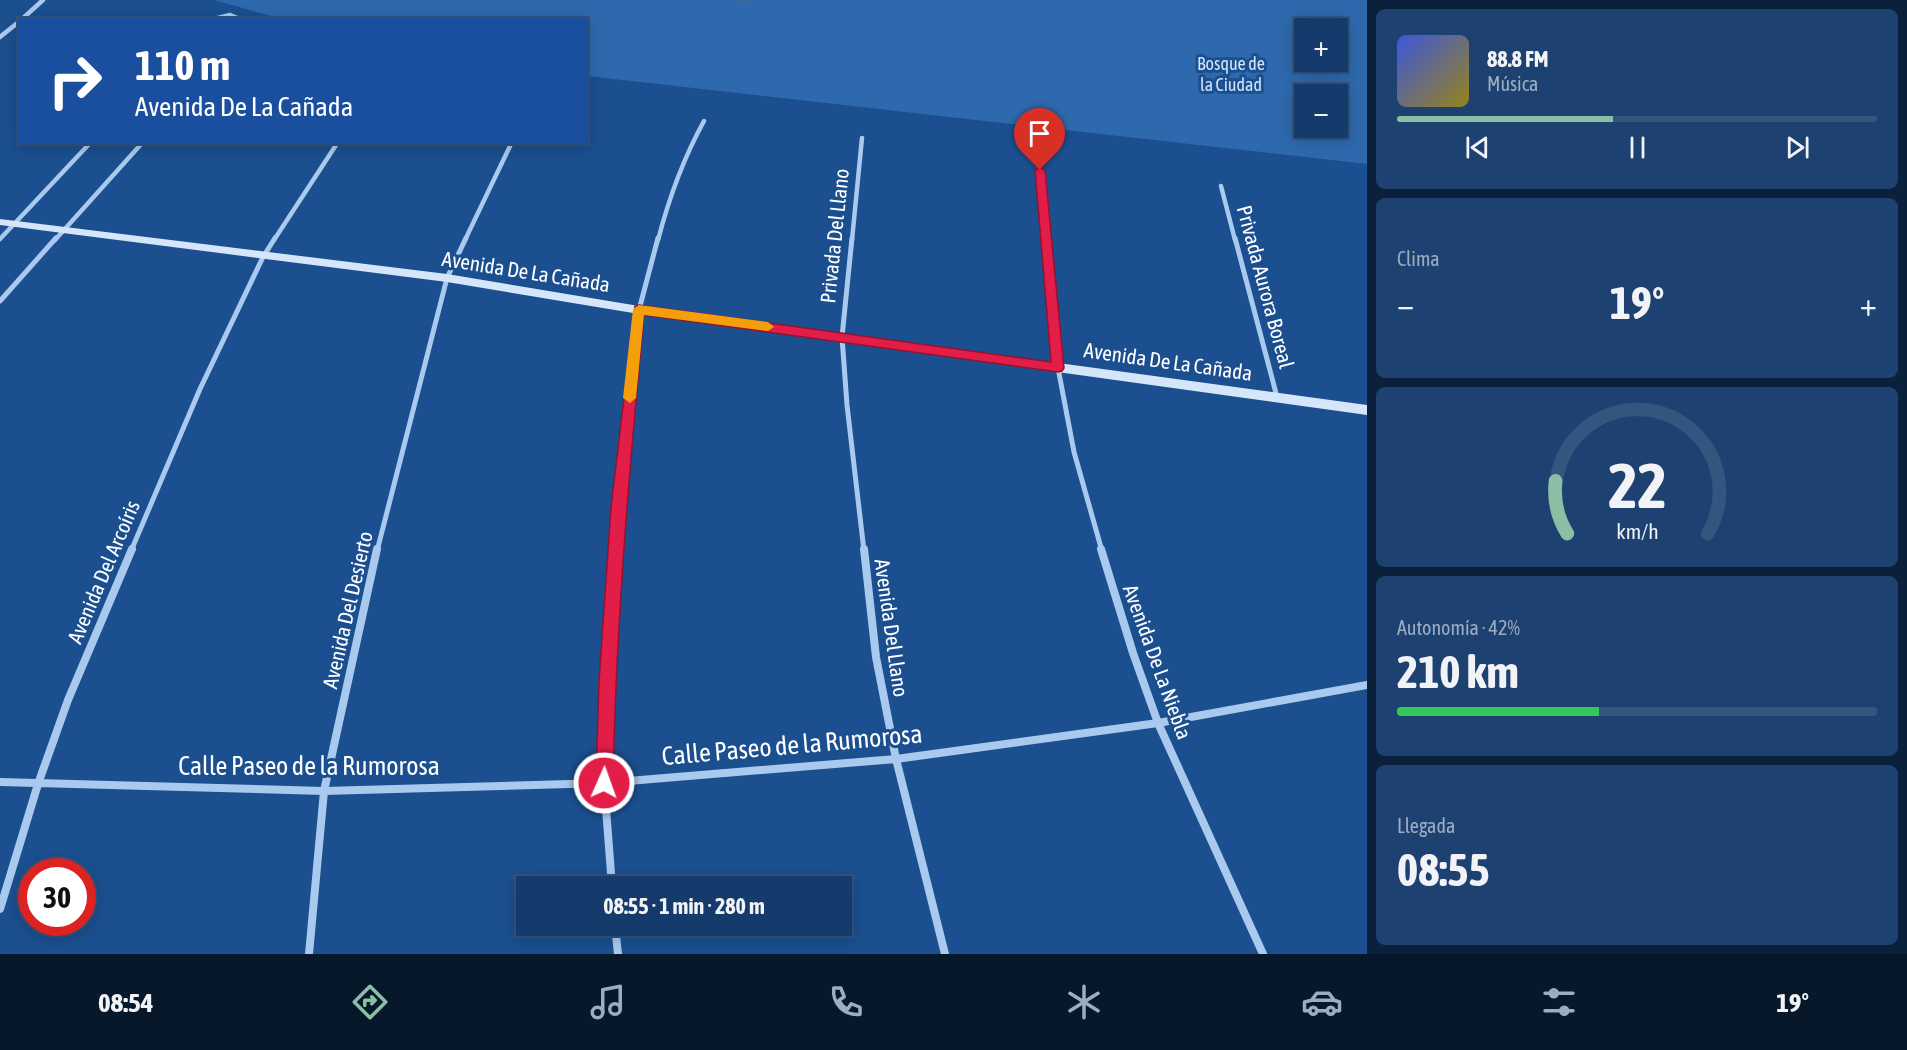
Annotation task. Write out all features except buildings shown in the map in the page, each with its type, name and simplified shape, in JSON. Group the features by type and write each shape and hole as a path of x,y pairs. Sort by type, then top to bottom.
{"main road":[{"name":"Avenida De La Cañada","path":"0,222 263,257 447,278 639,309 1367,410"}],"street":[{"path":"22,18 43,0"},
{"path":"218,18 231,15 238,18"},
{"path":"0,37 18,22"},
{"path":"611,876 604,783 607,681 618,507 639,309 668,202 684,158 704,121"},
{"name":"Privada Del Llano","path":"842,337 861,138"},
{"path":"0,239 89,144"},
{"path":"0,301 141,144"},
{"name":"Avenida Del Arcoíris","path":"0,909 38,784 68,700 200,389 263,257 337,144"},
{"name":"Avenida Del Desierto","path":"309,954 324,791 377,551 447,278 511,144"},
{"name":"Avenida De La Niebla","path":"1040,170 1058,368 1074,452 1098,538 1133,653 1158,723 1263,954"},
{"name":"Privada Aurora Boreal","path":"1221,186 1277,397"},
{"name":"Avenida Del Llano","path":"842,337 847,405 876,657 896,759 927,891 945,954"},
{"name":"Calle Paseo de la Rumorosa","path":"0,782 324,791 604,783 896,759 1158,723 1367,684"},
{"path":"616,936 618,954"}],"green space":[{"name":"Bosque de la Ciudad","path":"214,0 1367,0 1367,164 588,76 588,18 278,18"}],"slow traffic":[{"path":"630,398 639,309 768,327"}],"route":[{"path":"604,783 607,681 618,507 639,309 1058,368 1040,170"}]}
